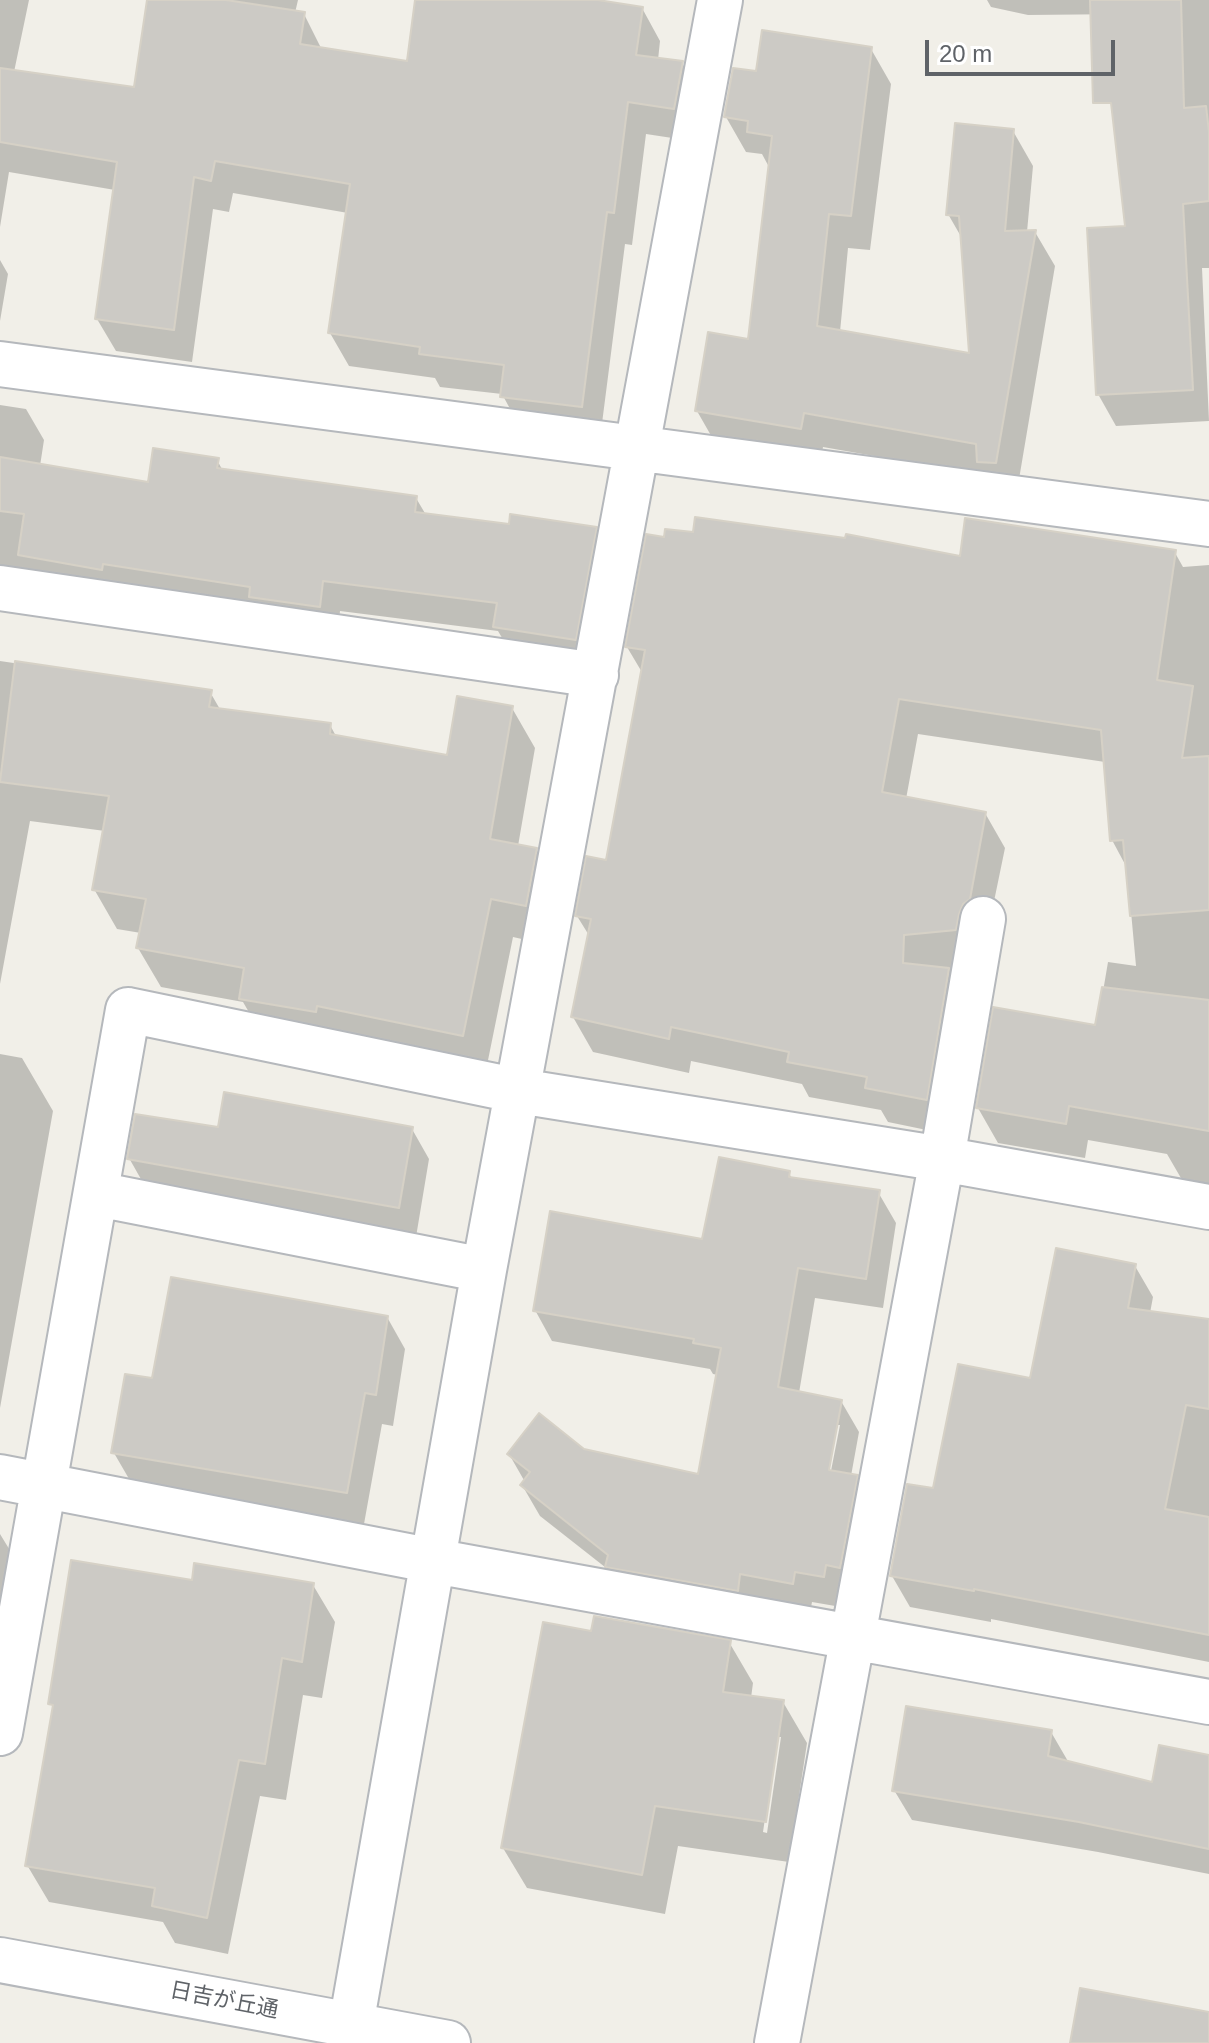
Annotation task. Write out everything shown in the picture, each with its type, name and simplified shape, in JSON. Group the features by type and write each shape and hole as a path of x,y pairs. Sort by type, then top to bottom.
{"street":[{"path":"351,2025 484,1270 720,0"},
{"path":"0,364 1209,524"},
{"path":"0,588 596,675"},
{"path":"777,2043 942,1159 983,919"},
{"path":"0,1733 128,1010 519,1091 942,1159 1209,1207"},
{"path":"97,1194 484,1270"},
{"path":"0,1477 434,1561 1209,1702"},
{"name":"日吉が丘通","path":"0,1960 448,2043"}],"building":[{"path":"147,0 226,0 305,12 300,44 407,61 415,0 598,0 643,7 636,55 683,61 674,109 628,102 614,213 607,212 582,407 500,397 504,365 419,354 420,347 328,333 350,184 215,161 211,181 194,177 174,330 95,319 117,162 0,142 0,68 134,87"},
{"path":"1090,0 1181,0 1184,108 1206,106 1209,132 1209,201 1183,204 1193,390 1096,395 1087,228 1125,226 1111,103 1093,103"},
{"path":"762,30 872,47 851,216 829,214 817,326 969,353 959,216 946,215 955,123 1014,129 1005,231 1036,230 996,463 977,462 976,444 804,413 801,429 695,411 708,332 748,339 772,136 747,132 748,121 724,117 733,68 756,71"},
{"path":"153,448 219,458 217,468 417,496 415,512 509,524 510,514 597,527 576,640 493,627 497,603 323,581 320,607 249,597 250,587 103,564 102,570 18,555 24,514 0,511 0,457 148,482"},
{"path":"695,517 845,538 846,534 960,556 965,518 1176,550 1157,680 1193,686 1182,758 1209,756 1209,910 1130,916 1123,840 1110,841 1101,730 899,699 882,792 986,812 970,899 963,904 956,930 904,935 903,963 949,968 927,1100 865,1088 867,1077 787,1062 789,1052 671,1027 669,1039 571,1017 591,919 575,916 586,856 606,860 645,650 625,647 646,534 664,537 665,529 693,532"},
{"path":"15,661 212,690 209,707 331,723 330,734 447,755 457,696 513,706 490,839 537,848 526,906 491,899 463,1036 317,1006 316,1012 239,999 244,968 136,948 146,899 92,890 109,796 0,782"},
{"path":"1102,987 1209,1000 1209,1131 1069,1106 1066,1124 976,1108 993,1007 1095,1025"},
{"path":"224,1092 413,1127 399,1208 127,1159 135,1114 218,1127"},
{"path":"719,1157 790,1171 789,1177 880,1190 866,1279 798,1268 778,1387 842,1400 829,1470 858,1475 840,1568 826,1565 824,1577 795,1572 793,1584 740,1574 738,1591 605,1567 608,1555 520,1485 530,1472 507,1454 539,1413 584,1449 698,1474 721,1348 693,1343 694,1339 533,1311 550,1211 702,1239"},
{"path":"1056,1248 1136,1264 1128,1308 1209,1319 1209,1409 1186,1405 1165,1509 1209,1517 1209,1635 974,1589 890,1576 907,1484 933,1488 958,1364 1030,1378"},
{"path":"171,1277 388,1316 376,1395 365,1393 347,1493 111,1453 125,1374 152,1378"},
{"path":"71,1560 192,1580 194,1563 314,1583 302,1662 282,1658 265,1764 239,1760 207,1918 152,1906 155,1888 25,1866 53,1705 48,1704"},
{"path":"594,1616 731,1640 723,1692 784,1700 766,1822 655,1806 642,1875 501,1848 543,1622 591,1631"},
{"path":"906,1706 1052,1730 1048,1756 1152,1782 1159,1745 1209,1755 1209,1849 1079,1822 892,1791"},
{"path":"1080,1988 1209,2012 1209,2043 1070,2043"}]}
